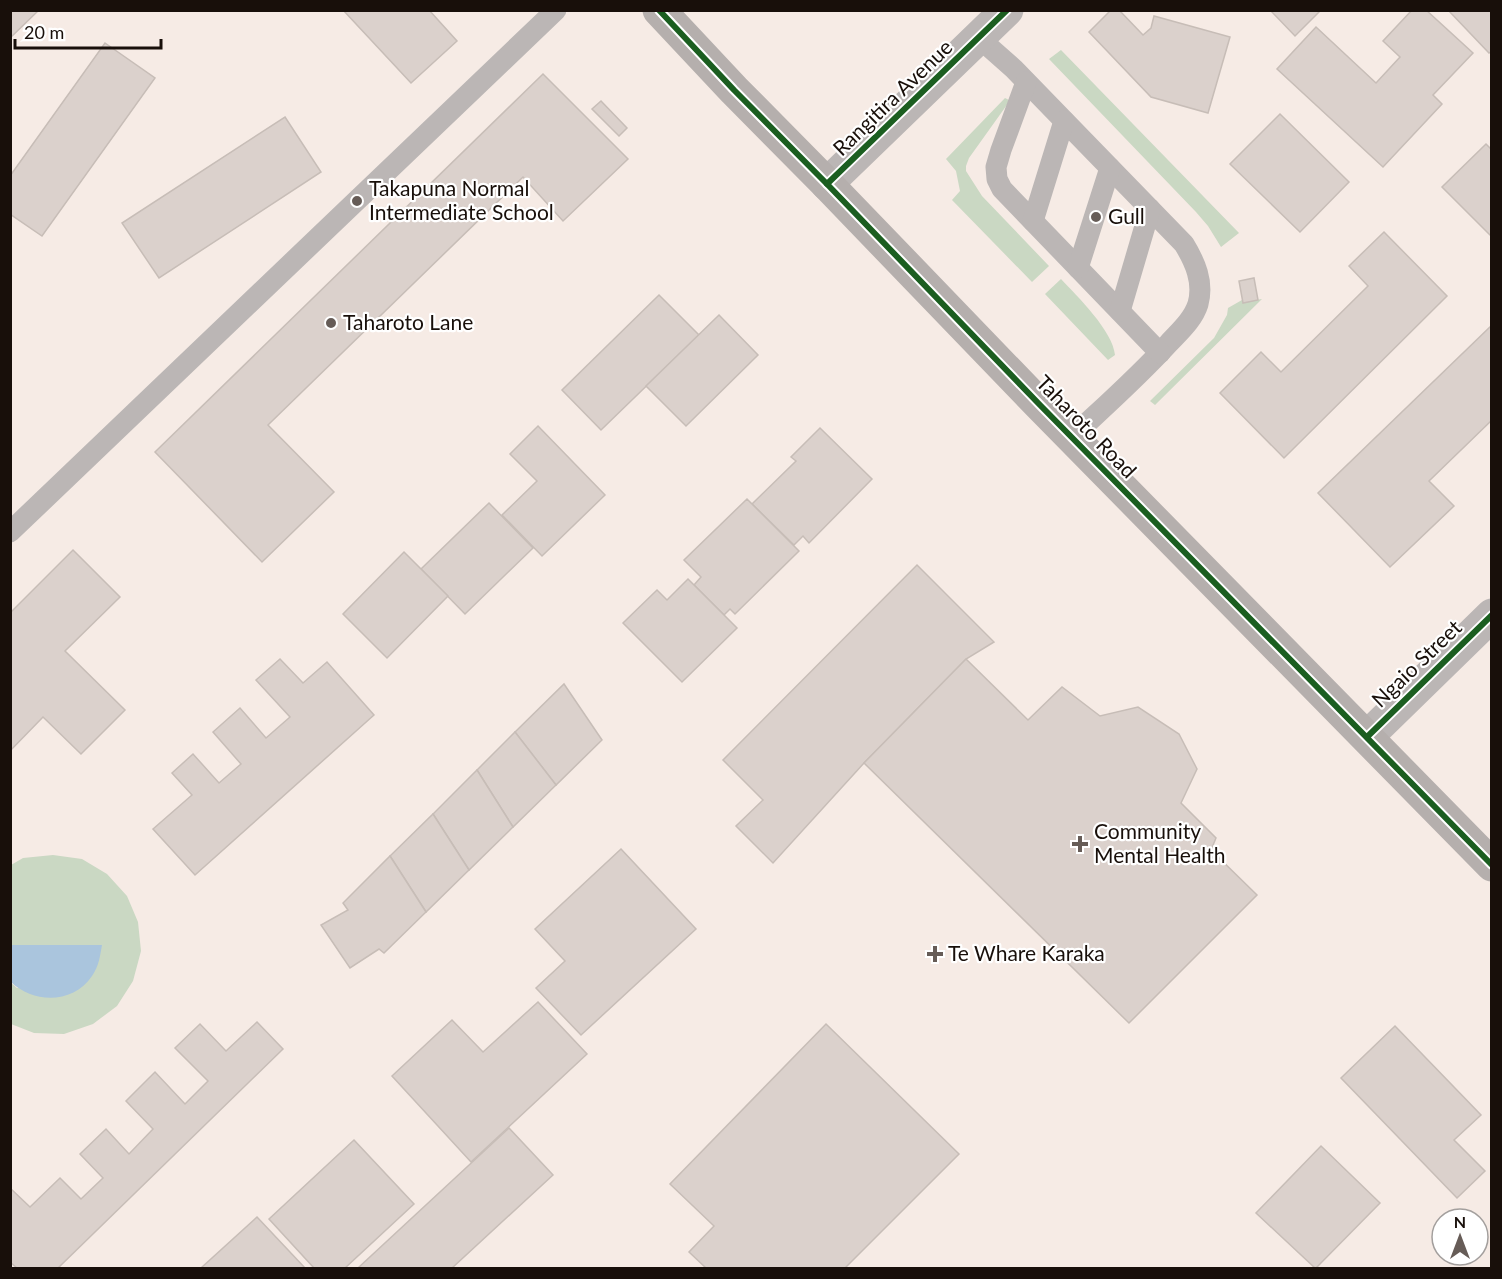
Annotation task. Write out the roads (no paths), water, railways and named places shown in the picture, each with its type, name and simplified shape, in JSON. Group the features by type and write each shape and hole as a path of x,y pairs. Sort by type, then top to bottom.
{"main road":[{"name":"Taharoto Road","path":"659,10 741,97 1491,865"}],"street":[{"name":"Rangitira Avenue","path":"827,184 1007,10"},
{"name":"Ngaio Street","path":"1366,737 1491,615"}],"lane":[{"path":"10,532 556,10"},
{"path":"979,38 1014,69 1184,244 1194,260 1199,281 1198,304 1186,325 1072,437"},
{"path":"1026,82 996,167 1002,189 1160,353"},
{"path":"1033,220 1064,121"},
{"path":"1078,268 1110,168"},
{"path":"1120,311 1150,209"}],"water":[{"path":"10,945 102,945 96,968 84,985 75,992 53,998 31,994 11,982"}],"place":[{"name":"Takapuna Normal Intermediate School","path":"357,201"},
{"name":"Gull","path":"1096,217"},
{"name":"Taharoto Lane","path":"331,323"},
{"name":"Community Mental Health","path":"1080,844"},
{"name":"Te Whare Karaka","path":"935,954"}]}
